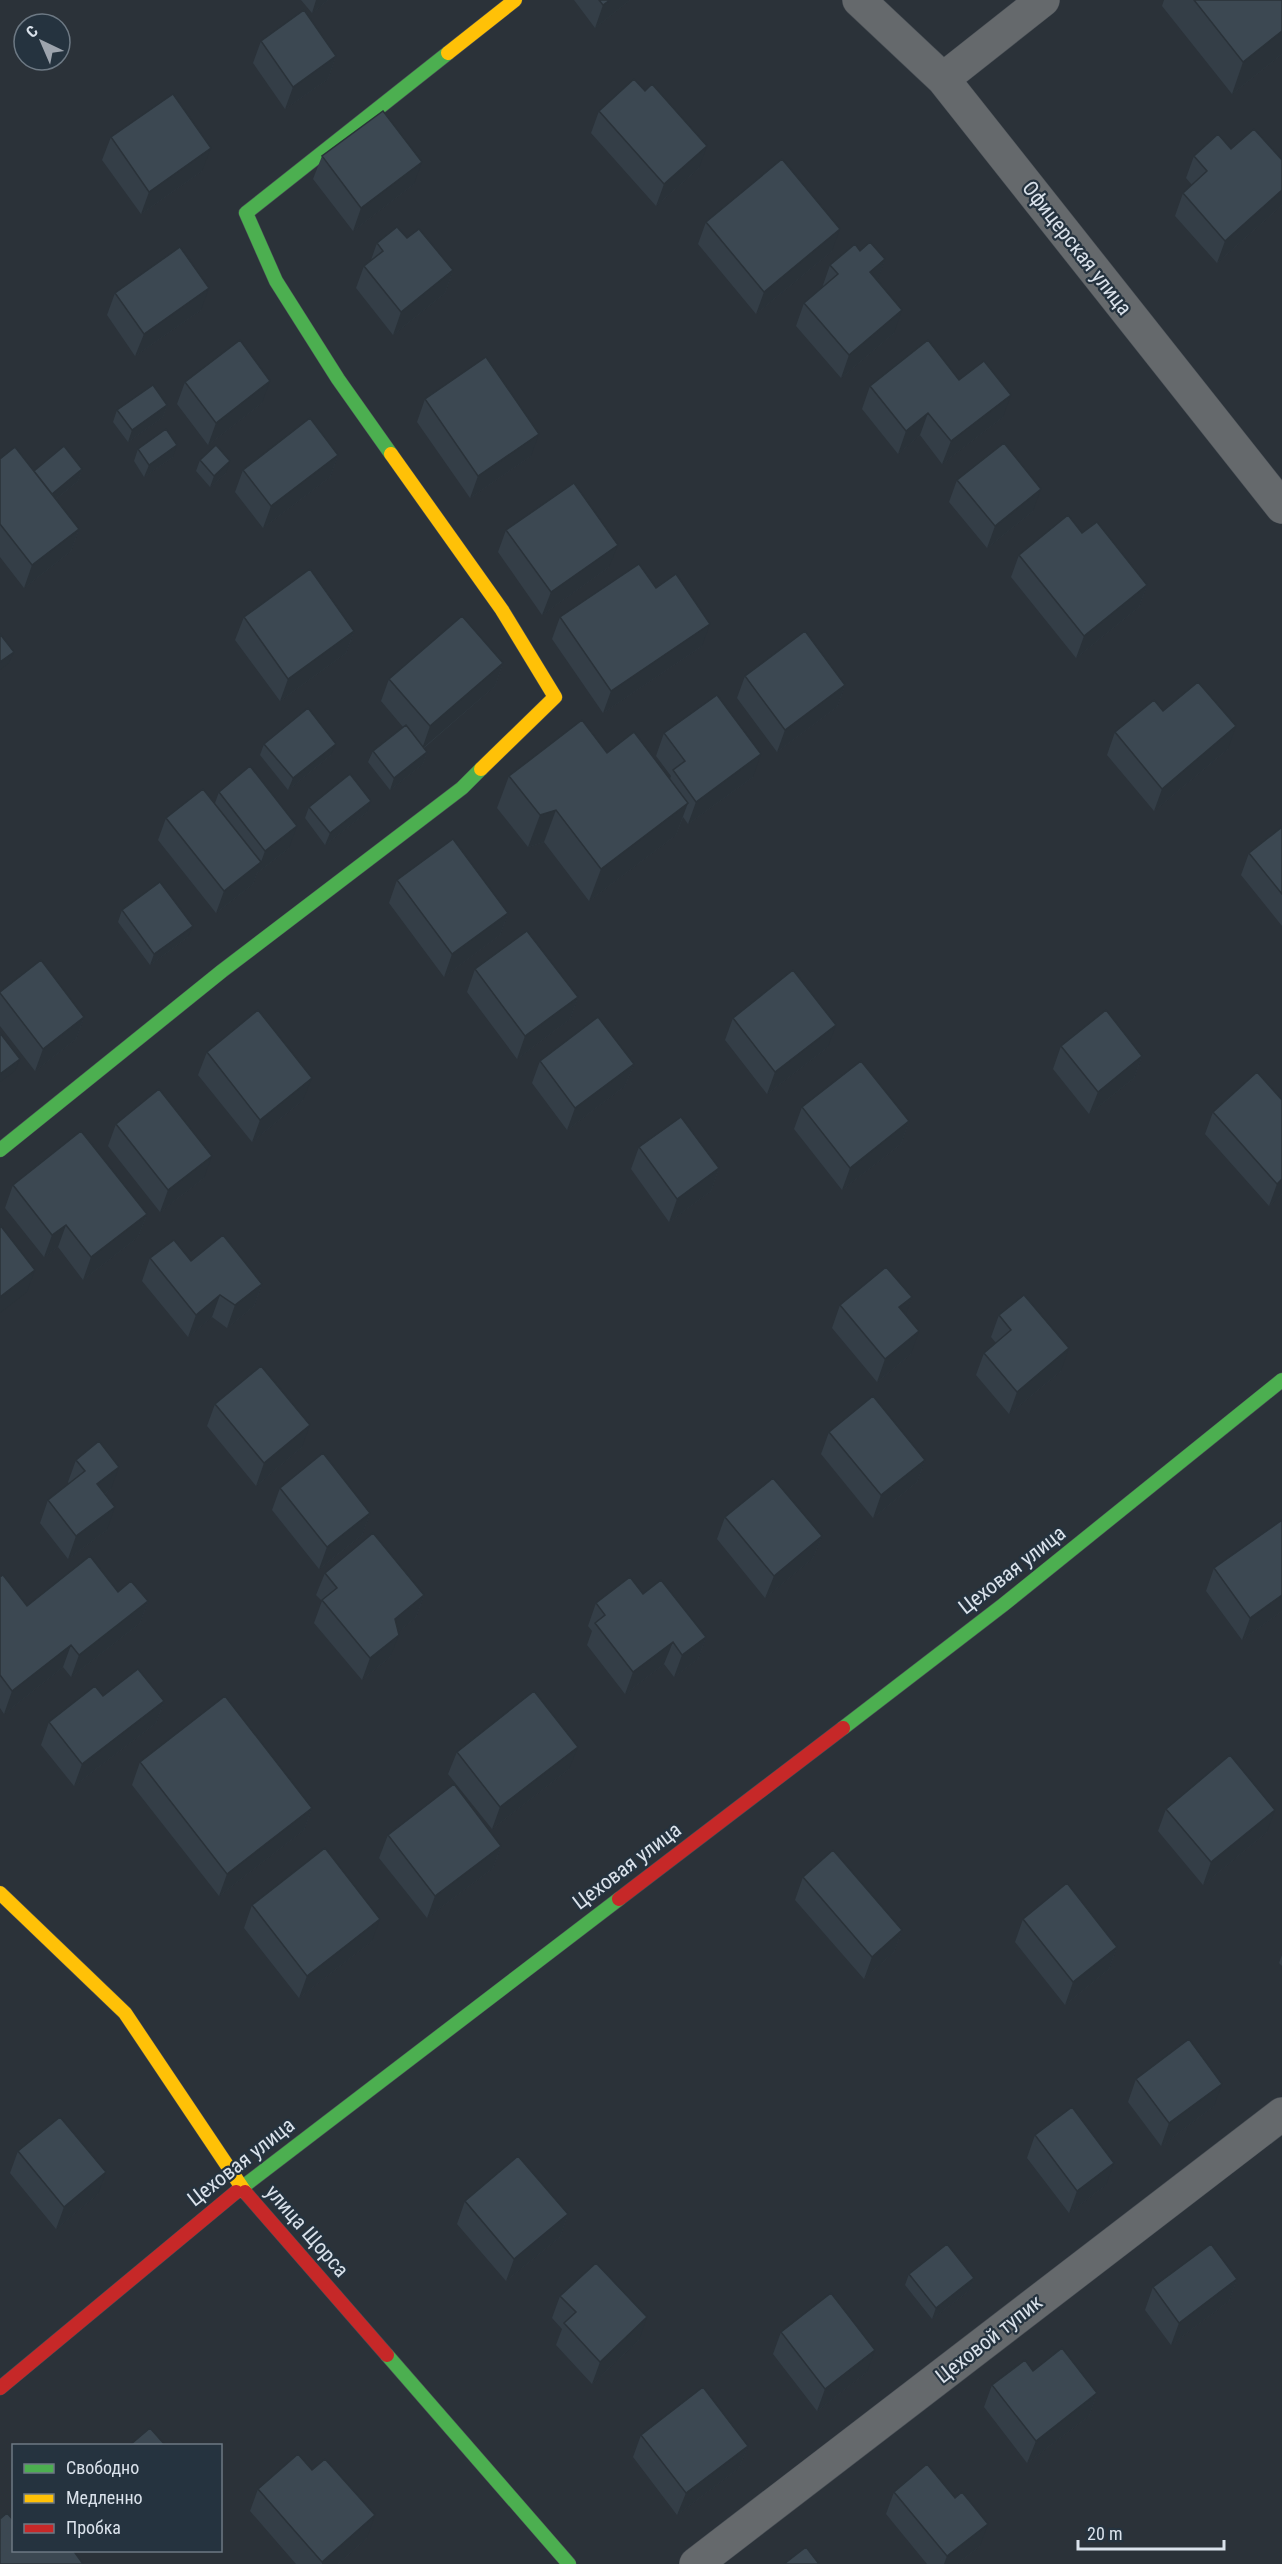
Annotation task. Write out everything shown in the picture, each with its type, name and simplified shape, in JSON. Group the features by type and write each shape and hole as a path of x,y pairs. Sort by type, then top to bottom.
{"street":[{"path":"0,1150 222,970 462,788 555,697 502,609 332,369 276,281 246,213 515,0"},
{"name":"Офицерская улица","path":"859,0 943,80 1282,507"},
{"path":"943,80 1043,0"},
{"name":"Цеховая улица","path":"0,2388 241,2187 1003,1605 1282,1380"},
{"name":"улица Щорса","path":"0,1893 125,2013 241,2187 569,2564"},
{"name":"Цеховой тупик","path":"696,2564 1282,2114"}],"building":[{"path":"599,0 610,0 603,5"},
{"path":"1194,0 1282,0 1282,31 1243,62"},
{"path":"304,10 336,56 293,87 261,41"},
{"path":"634,79 645,91 652,84 707,146 664,184 599,111"},
{"path":"173,94 211,148 149,192 111,137"},
{"path":"383,111 422,162 361,208 322,156"},
{"path":"1254,129 1282,160 1282,190 1225,241 1183,193 1207,171 1194,156 1218,134 1231,149"},
{"path":"782,159 840,229 764,292 706,222"},
{"path":"397,227 407,238 419,229 453,270 401,312 364,266 383,251 377,243"},
{"path":"870,242 885,259 870,272 902,310 849,355 804,303 838,274 830,265 855,244 860,251"},
{"path":"180,247 209,288 144,334 115,293"},
{"path":"240,340 270,381 216,423 185,382"},
{"path":"928,340 959,380 984,361 1011,395 951,441 928,413 906,431 870,386"},
{"path":"486,357 539,434 478,476 425,399"},
{"path":"153,385 167,405 132,430 117,410"},
{"path":"310,418 338,455 271,506 243,470"},
{"path":"166,429 177,445 149,465 138,449"},
{"path":"1004,443 1041,489 995,526 957,480"},
{"path":"216,445 230,461 214,476 200,460"},
{"path":"64,446 82,469 52,494 34,471"},
{"path":"15,447 79,529 32,565 0,524 0,459"},
{"path":"574,483 618,545 551,592 506,530"},
{"path":"1068,515 1082,533 1097,522 1147,585 1084,636 1019,555"},
{"path":"639,564 656,588 676,574 710,624 611,691 560,617"},
{"path":"310,569 354,631 288,679 244,617"},
{"path":"462,616 503,663 430,726 389,679"},
{"path":"805,631 845,685 785,730 745,676"},
{"path":"0,634 14,652 0,662"},
{"path":"1198,682 1236,726 1162,789 1115,732 1154,700 1163,711"},
{"path":"717,695 761,754 696,802 673,770 685,761 664,733"},
{"path":"308,708 336,744 293,778 264,744"},
{"path":"582,720 607,753 634,732 688,803 601,869 556,810 540,815 509,776"},
{"path":"406,725 427,752 394,778 373,751"},
{"path":"250,766 297,826 265,851 219,792"},
{"path":"350,774 371,801 330,833 309,807"},
{"path":"203,789 261,862 224,891 166,818"},
{"path":"1282,827 1282,894 1249,853"},
{"path":"453,839 508,913 452,954 397,880"},
{"path":"160,882 193,926 154,954 122,910"},
{"path":"527,931 578,997 525,1036 475,969"},
{"path":"41,960 84,1017 43,1049 0,993"},
{"path":"793,970 836,1025 775,1072 733,1018"},
{"path":"258,1010 312,1078 260,1120 207,1052"},
{"path":"1106,1010 1142,1056 1098,1092 1061,1046"},
{"path":"598,1017 634,1064 575,1108 540,1061"},
{"path":"0,1033 20,1059 0,1074"},
{"path":"861,1061 909,1121 850,1168 802,1107"},
{"path":"1257,1072 1282,1100 1282,1179 1277,1184 1213,1112"},
{"path":"159,1089 212,1156 168,1190 116,1124"},
{"path":"681,1117 719,1168 677,1199 639,1147"},
{"path":"81,1131 147,1214 91,1257 66,1225 52,1235 13,1185"},
{"path":"0,1225 35,1270 0,1297"},
{"path":"223,1235 262,1284 235,1305 220,1295 196,1315 150,1258 174,1240 191,1261"},
{"path":"886,1267 912,1297 899,1307 919,1331 885,1359 840,1305"},
{"path":"1024,1295 1069,1348 1017,1392 984,1353 1011,1330 999,1315"},
{"path":"261,1366 310,1425 264,1463 215,1404"},
{"path":"873,1396 925,1460 881,1495 829,1432"},
{"path":"99,1441 119,1467 97,1484 115,1507 76,1536 48,1500 85,1471 76,1460"},
{"path":"323,1453 370,1513 327,1547 280,1488"},
{"path":"773,1478 822,1536 774,1576 725,1517"},
{"path":"1282,1520 1282,1595 1250,1618 1214,1568"},
{"path":"373,1533 424,1595 395,1619 399,1635 370,1658 322,1600 337,1588 325,1573"},
{"path":"90,1556 118,1592 131,1581 148,1601 79,1655 71,1645 12,1691 0,1675 0,1577 3,1575 27,1606"},
{"path":"630,1577 643,1594 661,1580 706,1637 682,1655 673,1642 633,1672 595,1623 605,1615 596,1603"},
{"path":"138,1669 164,1701 82,1764 49,1722 95,1686 103,1696"},
{"path":"534,1691 578,1747 500,1807 457,1752"},
{"path":"225,1696 312,1808 227,1874 140,1762"},
{"path":"1230,1755 1275,1810 1211,1862 1166,1809"},
{"path":"454,1784 501,1846 435,1896 388,1835"},
{"path":"325,1848 380,1919 307,1976 252,1905"},
{"path":"833,1850 902,1930 872,1957 803,1877"},
{"path":"1067,1883 1117,1947 1073,1982 1023,1919"},
{"path":"1189,2039 1222,2084 1169,2123 1136,2079"},
{"path":"1072,2107 1114,2163 1077,2191 1035,2135"},
{"path":"60,2117 106,2172 64,2207 18,2151"},
{"path":"518,2156 568,2214 514,2259 465,2201"},
{"path":"947,2244 974,2278 936,2308 909,2274"},
{"path":"1211,2244 1237,2279 1179,2323 1153,2287"},
{"path":"596,2263 647,2317 600,2362 564,2323 576,2312 560,2296"},
{"path":"831,2293 875,2350 825,2389 781,2332"},
{"path":"1062,2348 1097,2393 1036,2441 992,2385 1025,2360 1033,2371"},
{"path":"703,2387 748,2446 686,2493 641,2435"},
{"path":"150,2428 164,2444 131,2444"},
{"path":"298,2454 312,2470 325,2459 375,2515 322,2562 258,2489"},
{"path":"927,2464 955,2498 962,2492 988,2524 947,2556 894,2492"},
{"path":"7,2513 12,2519 12,2552 74,2552 83,2564 0,2564 0,2519"},
{"path":"806,2547 819,2564 784,2564"}],"traffic: fast":[{"path":"391,454 338,379 276,281 246,213 448,53"},
{"path":"0,1150 222,971 462,788 481,769"},
{"path":"843,1728 1003,1605 1282,1380"},
{"path":"236,2192 619,1899"},
{"path":"387,2355 569,2564"}],"traffic: slow":[{"path":"448,53 515,0"},
{"path":"391,454 502,610 555,697 481,769"},
{"path":"0,1893 125,2013 245,2192"}],"traffic: jam":[{"path":"619,1899 843,1728"},
{"path":"0,2388 236,2192"},
{"path":"245,2192 387,2355"}]}
